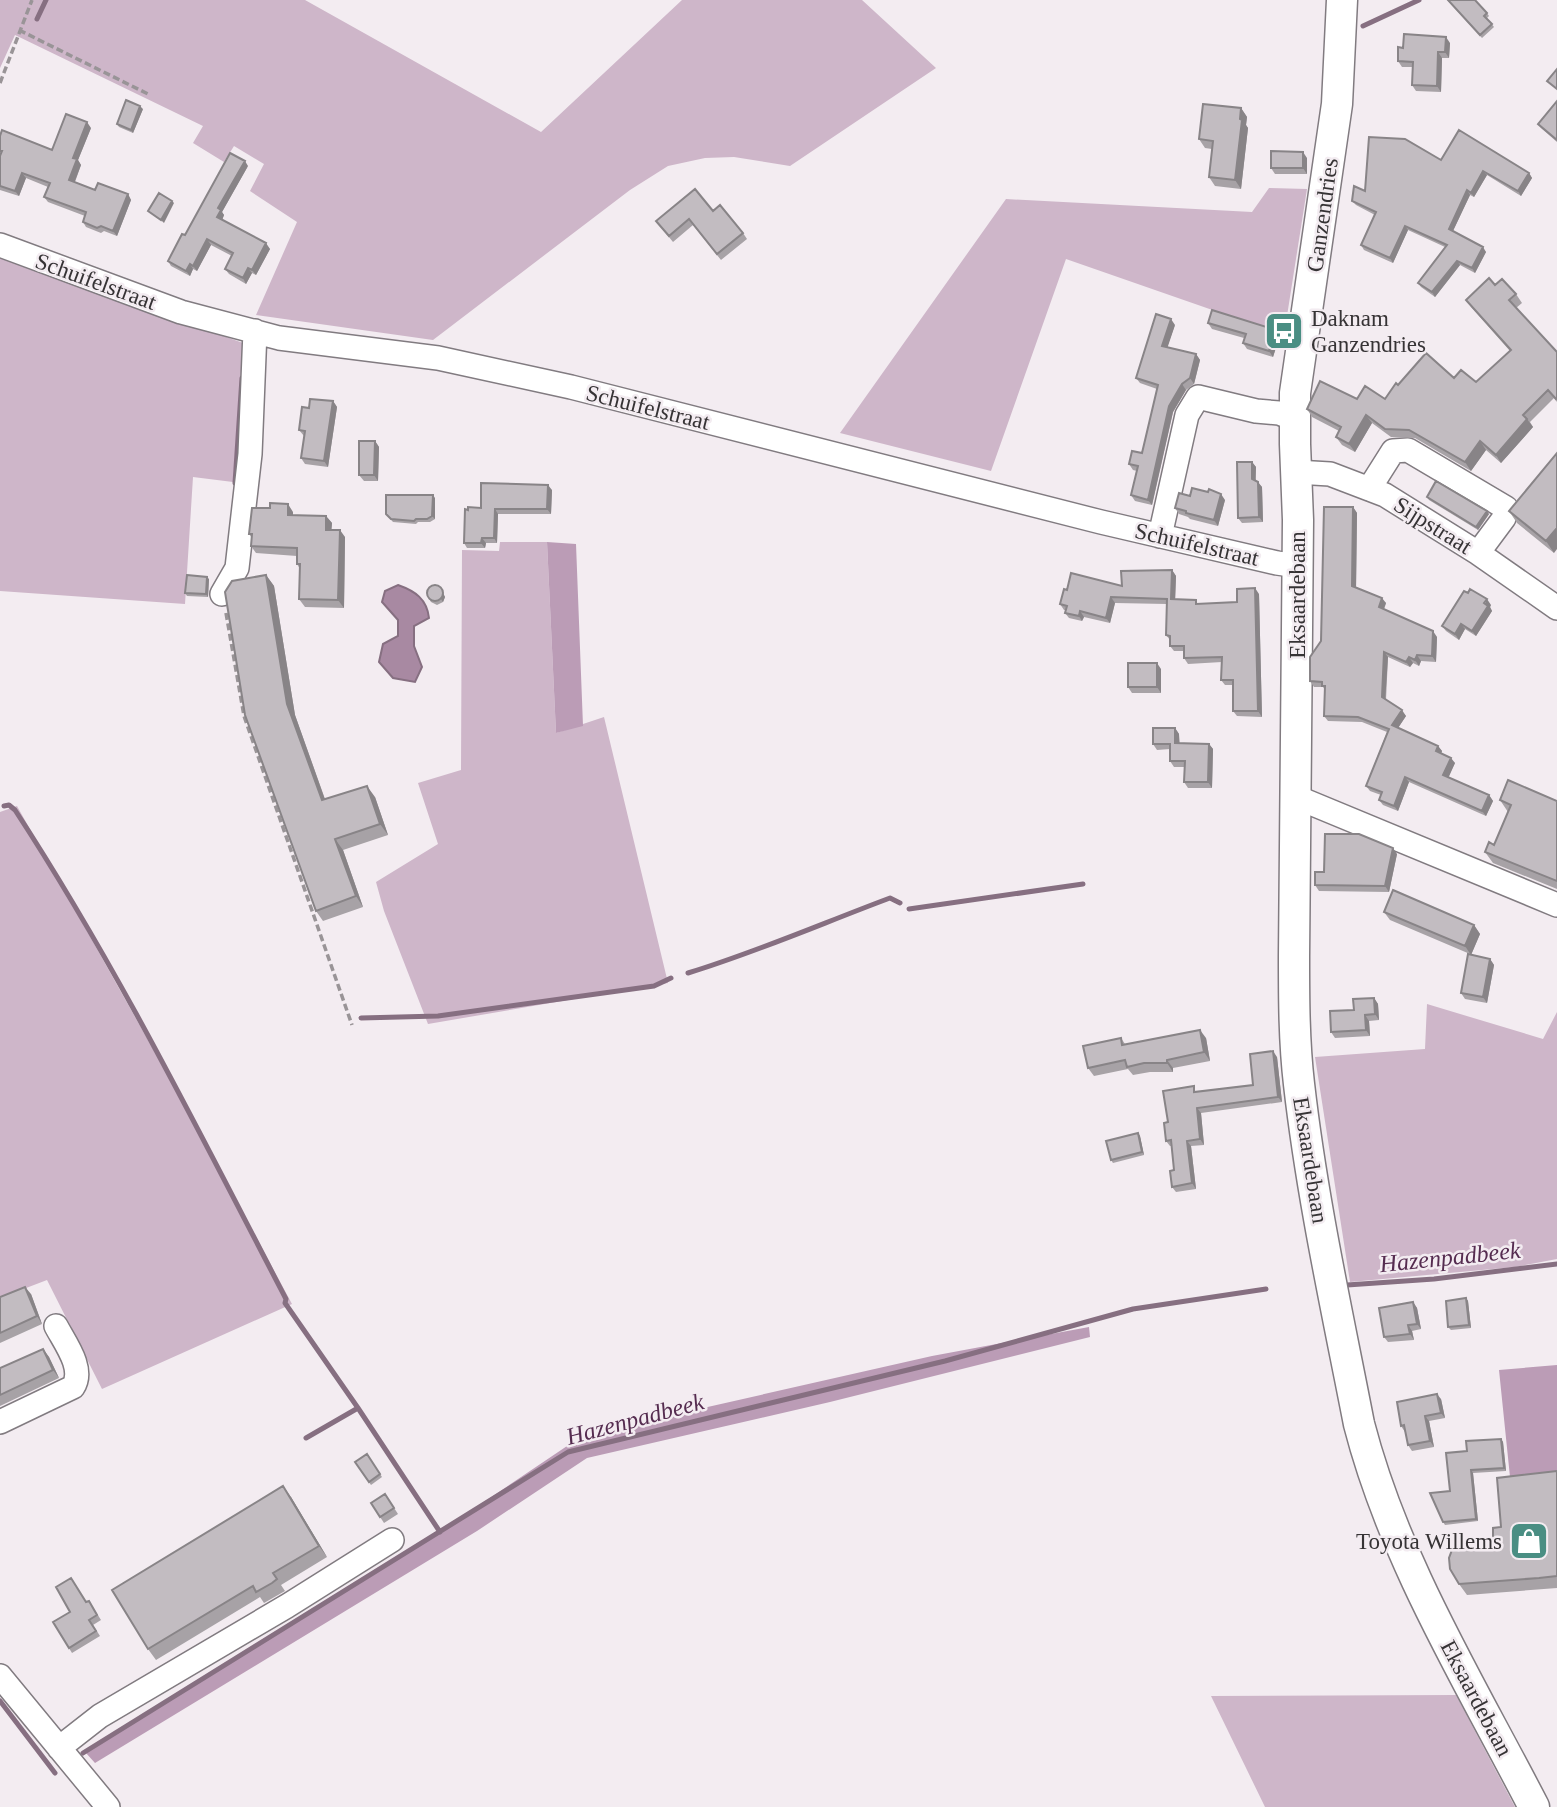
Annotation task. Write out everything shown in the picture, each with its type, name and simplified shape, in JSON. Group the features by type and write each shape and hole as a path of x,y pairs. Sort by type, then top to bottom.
{"main road":[{"name":"Ganzendries","path":"1296,472 1295,393 1337,104 1342,0"},
{"name":"Eksaardebaan","path":"1296,472 1298,566 1294,1023 1312,1176 1369,1464 1407,1558 1534,1807"}],"street":[{"name":"Schuifelstraat","path":"0,245 181,312 279,338 438,358 571,387 1160,536 1298,566"},
{"path":"222,594 237,568 250,454 255,331"},
{"path":"1160,536 1187,415 1198,397 1256,411 1279,413 1295,419"},
{"path":"1369,489 1392,451 1408,450 1506,508 1504,518 1478,553"},
{"name":"Sijpstraat","path":"1296,472 1330,474 1385,495 1478,553 1557,608"},
{"path":"1296,797 1557,905"},
{"path":"0,1422 73,1387 78,1380 77,1368 57,1326"},
{"path":"59,1748 100,1716 287,1606 392,1540"},
{"path":"0,1676 108,1807"}],"path":[{"path":"0,83 32,0"},
{"path":"19,30 148,94"},
{"path":"222,594 244,716 352,1026"}],"shaded area":[{"path":"0,0 305,0 541,132 682,0 862,0 936,68 790,166 734,157 705,158 668,166 630,190 433,340 256,315 297,222 250,191 264,164 234,146 224,162 193,143 203,126 15,35 0,68"},
{"path":"1269,188 1307,189 1284,335 1066,259 991,471 840,433 1006,199 1252,212"},
{"path":"0,256 243,343 233,482 193,477 185,604 0,591"},
{"path":"500,542 547,542 556,733 604,717 668,983 428,1024 384,911 376,882 438,844 418,783 461,770 462,550 499,551"},
{"path":"547,542 576,544 583,726 556,733"},
{"path":"398,585 419,597 428,611 429,618 414,626 414,646 422,667 415,682 393,678 379,662 383,644 398,636 398,620 382,602 385,591"},
{"path":"17,806 210,1151 292,1304 102,1389 47,1280 0,1298 0,812"},
{"path":"1427,1004 1543,1039 1557,1012 1557,1259 1515,1267 1350,1282 1315,1057 1425,1049"},
{"path":"1089,1327 1090,1337 830,1402 587,1458 477,1531 95,1763 86,1753 438,1533 573,1442 659,1418 932,1356"},
{"path":"1557,1365 1557,1472 1510,1477 1499,1370"},
{"path":"1456,1695 1515,1807 1265,1807 1211,1696"}],"building":[{"path":"1448,0 1475,0 1487,13 1484,16 1492,24 1480,35"},
{"path":"1404,34 1446,37 1445,52 1438,52 1437,86 1412,85 1413,62 1398,61 1398,47 1403,48"},
{"path":"1557,69 1557,89 1547,81"},
{"path":"126,100 140,106 131,130 117,124"},
{"path":"1557,101 1557,140 1538,124"},
{"path":"1203,104 1241,108 1235,180 1209,177 1213,141 1199,139"},
{"path":"66,114 87,122 73,158 77,159 69,180 95,190 98,183 128,194 113,231 83,222 86,212 44,197 50,183 22,173 15,191 0,186 2,130 52,150"},
{"path":"1459,130 1529,173 1518,191 1483,171 1471,193 1467,190 1449,229 1483,247 1472,268 1457,261 1432,292 1418,283 1447,245 1405,226 1390,258 1361,245 1376,212 1352,201 1354,186 1365,191 1369,137 1405,139 1441,160"},
{"path":"1271,151 1303,152 1303,168 1271,168"},
{"path":"230,153 245,161 218,208 221,210 217,217 266,243 252,270 248,268 243,278 225,269 233,253 207,239 193,266 190,264 186,271 168,261"},
{"path":"695,189 713,211 720,205 743,233 717,254 689,219 669,236 656,221"},
{"path":"159,193 172,201 161,220 148,211"},
{"path":"1489,278 1495,285 1502,279 1516,294 1509,300 1557,352 1557,398 1548,390 1523,415 1527,419 1496,455 1480,441 1465,462 1409,430 1385,429 1366,415 1349,444 1336,437 1341,427 1307,409 1320,381 1357,399 1365,386 1385,399 1396,383 1398,385 1426,353 1454,378 1461,370 1476,382 1511,350 1466,300"},
{"path":"1212,310 1276,330 1269,351 1243,343 1246,334 1208,323"},
{"path":"1156,314 1171,319 1162,346 1196,354 1190,378 1182,384 1169,406 1148,500 1131,495 1138,466 1129,464 1132,451 1142,453 1158,385 1136,378"},
{"path":"310,399 333,401 324,461 301,458 305,431 299,430 302,407 309,408"},
{"path":"359,441 375,441 374,475 359,475"},
{"path":"1557,453 1557,528 1546,541 1509,511"},
{"path":"1237,462 1252,462 1252,479 1258,482 1259,517 1238,518"},
{"path":"1436,481 1487,511 1476,527 1427,497"},
{"path":"481,483 548,485 547,509 495,509 494,538 482,538 481,543 464,543 465,509 481,508"},
{"path":"1192,488 1208,492 1209,489 1221,494 1214,520 1175,508 1179,493 1190,496"},
{"path":"386,495 433,495 432,516 414,521 391,519 386,514"},
{"path":"270,503 288,504 288,515 326,516 326,530 340,530 338,600 299,599 300,564 297,564 297,548 251,546 252,534 249,534 252,508 270,508"},
{"path":"1324,507 1353,507 1352,586 1382,598 1379,607 1433,631 1432,656 1417,655 1415,660 1409,657 1406,662 1384,652 1382,697 1402,710 1392,725 1438,746 1436,751 1451,758 1443,775 1489,795 1482,811 1405,777 1394,806 1379,800 1382,792 1366,786 1389,729 1358,717 1324,716 1325,686 1322,686 1322,682 1310,681 1310,657 1321,641"},
{"path":"1172,570 1171,599 1196,600 1196,604 1237,602 1237,589 1255,588 1258,711 1233,711 1233,680 1221,680 1222,657 1184,658 1184,646 1170,646 1170,636 1166,635 1167,599 1111,597 1106,618 1080,611 1079,616 1065,613 1067,606 1060,604 1071,573 1122,586 1121,571"},
{"path":"187,575 207,577 206,594 185,593"},
{"path":"266,575 287,704 322,800 367,786 380,824 335,839 356,896 316,911 245,715 225,592 232,581"},
{"path":"435,585 441,587 441,599 435,601 429,599 427,593 429,587"},
{"path":"1470,589 1487,599 1484,603 1488,606 1472,631 1461,624 1455,634 1442,626 1464,591 1468,593"},
{"path":"1128,663 1157,663 1157,687 1128,687"},
{"path":"1153,728 1175,728 1175,743 1209,744 1208,782 1184,782 1185,761 1170,761 1170,744 1153,744"},
{"path":"1508,780 1557,801 1557,881 1485,852 1489,842 1494,845 1511,805 1500,800"},
{"path":"1325,834 1359,834 1393,848 1385,886 1315,885 1315,872 1324,872"},
{"path":"1393,890 1474,925 1465,946 1384,912"},
{"path":"1468,954 1490,959 1483,997 1461,993"},
{"path":"1374,998 1375,1014 1365,1015 1366,1030 1331,1032 1330,1011 1354,1010 1353,999"},
{"path":"1200,1030 1204,1052 1167,1060 1167,1063 1144,1063 1127,1067 1125,1060 1088,1068 1083,1046 1121,1038 1122,1045"},
{"path":"1273,1051 1278,1097 1197,1108 1200,1139 1187,1141 1192,1183 1172,1187 1170,1171 1174,1170 1171,1140 1166,1141 1164,1123 1168,1122 1163,1091 1194,1086 1194,1092 1253,1085 1250,1054"},
{"path":"1138,1133 1142,1152 1111,1160 1106,1141"},
{"path":"25,1287 37,1316 0,1333 0,1297"},
{"path":"1466,1298 1469,1325 1448,1327 1446,1301"},
{"path":"1413,1302 1417,1324 1408,1325 1410,1334 1384,1337 1379,1308"},
{"path":"43,1349 53,1370 0,1395 0,1368"},
{"path":"1437,1394 1441,1413 1425,1416 1430,1441 1408,1445 1397,1402"},
{"path":"1501,1439 1504,1468 1471,1470 1476,1519 1443,1522 1430,1493 1450,1491 1446,1453 1467,1451 1466,1441"},
{"path":"367,1454 380,1474 369,1482 355,1462"},
{"name":"Toyota Willems","path":"1557,1471 1557,1576 1459,1584 1450,1569 1449,1558 1455,1542 1493,1538 1493,1528 1501,1527 1497,1478"},
{"path":"283,1486 319,1546 273,1573 277,1579 272,1583 256,1592 253,1586 148,1649 112,1590"},
{"path":"385,1494 394,1508 380,1517 371,1503"},
{"path":"71,1578 97,1615 89,1620 96,1631 69,1648 53,1622 70,1612 56,1587"}],"waterway":[{"path":"37,19 46,0"},
{"path":"1363,26 1419,0"},
{"path":"235,483 242,378"},
{"path":"4,806 9,805 15,810 123,990 286,1299 285,1303 440,1532"},
{"path":"909,909 1083,884"},
{"path":"688,973 765,947 890,898 900,903"},
{"path":"361,1018 438,1016 654,986 671,978"},
{"name":"Hazenpadbeek","path":"1347,1285 1434,1279 1557,1264"},
{"name":"Hazenpadbeek","path":"83,1753 568,1452 945,1361 1133,1309 1266,1289"},
{"path":"306,1438 358,1408"},
{"name":"Hazenpadbeek","path":"0,1701 55,1773"}],"place":[{"name":"Daknam Ganzendries","path":"1284,331"},
{"name":"Toyota Willems","path":"1529,1541"}]}
